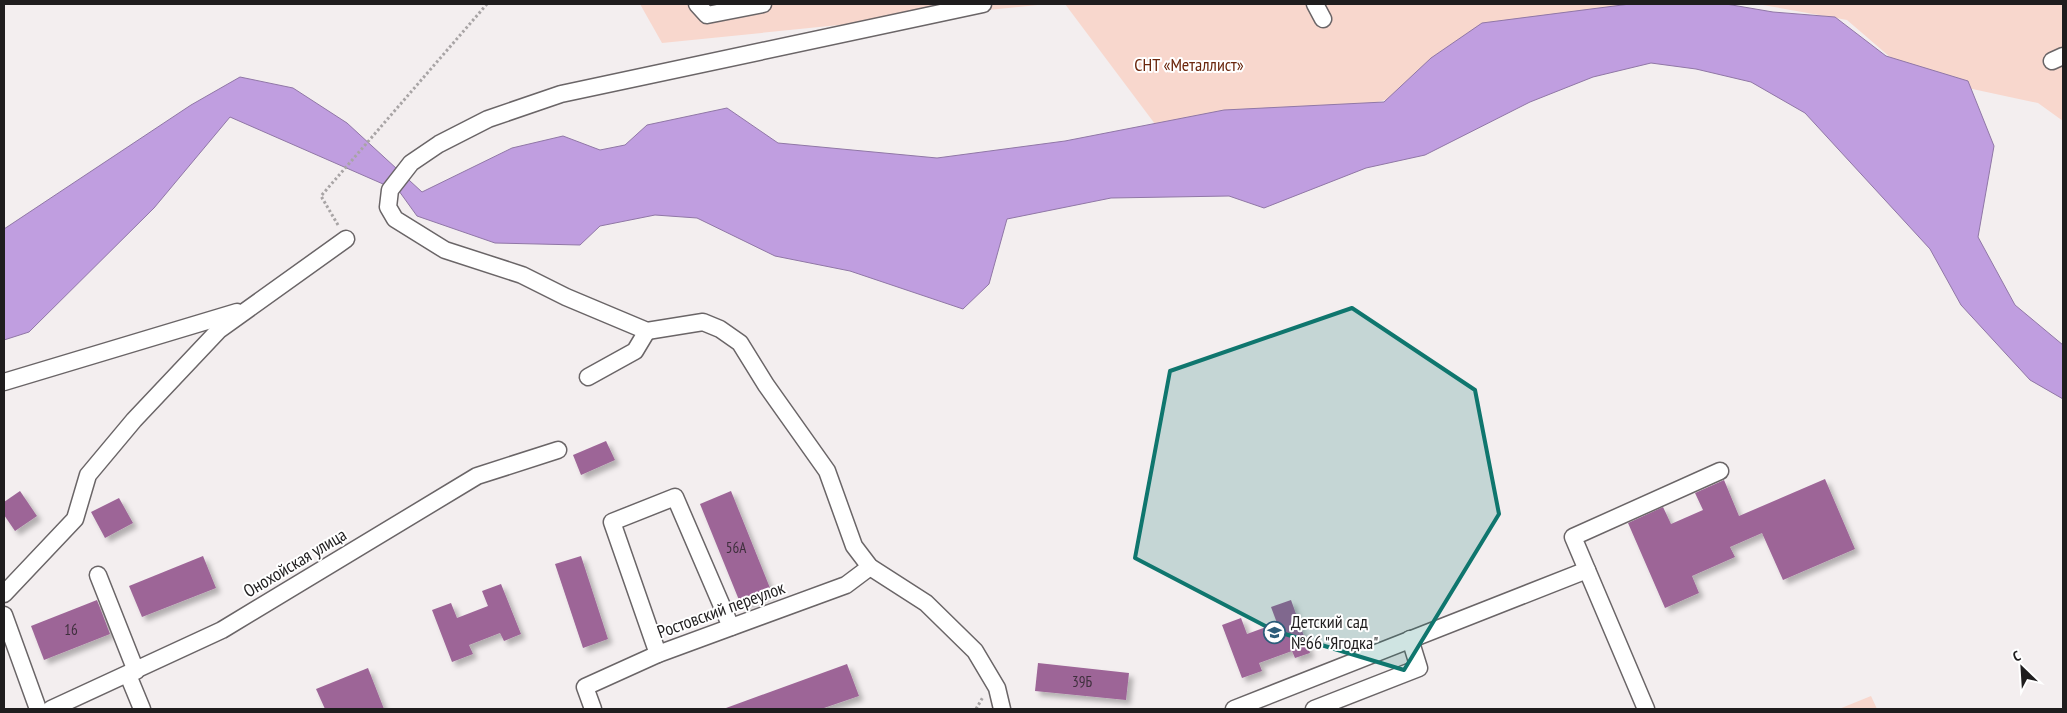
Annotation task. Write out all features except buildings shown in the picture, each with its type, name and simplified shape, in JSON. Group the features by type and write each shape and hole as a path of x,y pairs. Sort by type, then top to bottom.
{"street":[{"path":"697,4 707,15 763,4"},
{"path":"983,4 560,94 488,119 439,144 411,163 390,190 388,208 395,219 445,250 522,275 566,297 647,331 703,322 720,329 740,343 766,385 828,470 854,546 870,567 926,603 975,651 996,688 1002,709"},
{"path":"1316,4 1323,19"},
{"path":"4,594 75,519 88,475 134,420 219,330 346,239"},
{"path":"4,382 249,308"},
{"path":"588,378 635,351 647,331"},
{"name":"Онохойская улица","path":"51,709 71,705 132,673 222,630 477,476 558,450"},
{"path":"1646,709 1573,537 1720,471"},
{"path":"658,654 612,522 675,497 731,627"},
{"name":"Ростовский переулок","path":"593,709 585,687 658,654 846,585 870,567"},
{"path":"1234,709 1587,570"},
{"path":"98,574 132,673 142,709"},
{"path":"4,615 38,709"},
{"path":"1314,709 1419,668 1410,639"}],"path":[{"path":"346,239 321,196 487,4"}],"highlighted area":[{"path":"1352,308 1475,390 1499,514 1404,670 1275,631 1135,558 1170,371"}],"green space":[{"path":"640,4 1047,4 662,43"},
{"name":"СНТ «Металлист»","path":"1065,4 1680,4 1408,94 1332,114 1158,128"},
{"path":"1757,4 2063,4 2063,121 2038,103 1912,76 1847,20"},
{"path":"1871,696 1877,709 1839,709"}],"shaded area":[{"path":"1630,4 1726,4 1773,12 1835,17 1886,56 1968,81 1994,146 1978,237 2015,305 2063,345 2063,399 2030,380 1961,305 1930,249 1805,113 1751,82 1696,69 1651,63 1593,77 1530,102 1425,155 1366,168 1264,208 1229,196 1111,198 1007,219 989,284 963,309 850,271 775,256 697,218 655,215 600,226 580,245 495,243 417,216 399,191 230,117 154,208 29,332 4,340 4,229 191,105 240,77 293,88 347,123 422,192 512,148 563,136 600,150 625,145 647,125 727,108 778,143 937,158 1065,141 1224,110 1384,102 1431,58 1482,23"}],"place":[{"name":"Детский сад №66 \"Ягодка\"","path":"1275,632"}]}
